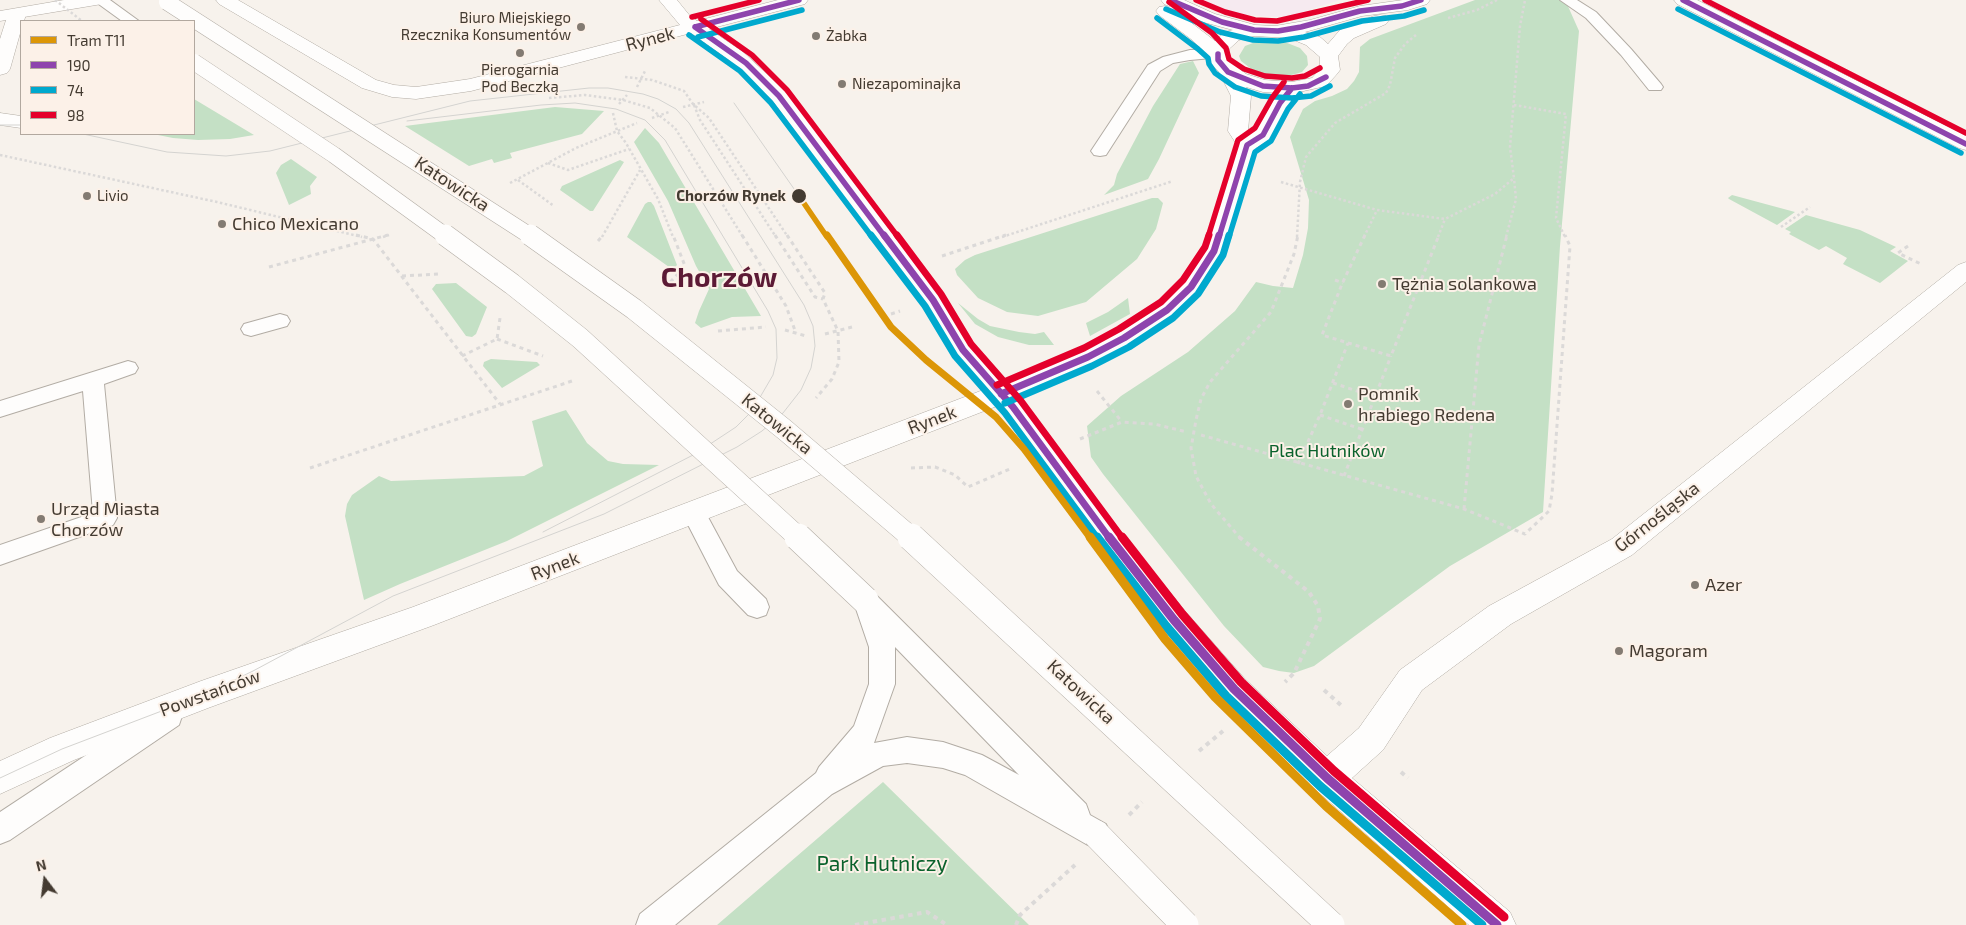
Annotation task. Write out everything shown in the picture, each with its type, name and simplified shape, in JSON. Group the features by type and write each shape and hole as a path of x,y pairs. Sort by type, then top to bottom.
{"street":[{"path":"8,15 96,0"},
{"name":"Rynek","path":"224,0 364,82 386,90 408,92 443,90 472,85 695,27 741,59 776,93 933,300 963,350 1001,394 423,616"},
{"path":"668,0 684,20 695,27 799,0"},
{"path":"1156,0 1162,9 1198,35 1218,54"},
{"path":"1170,0 1209,18 1254,30 1292,33 1313,41 1330,56 1332,65 1326,76 1308,86 1292,88 1275,88 1251,83 1228,72"},
{"path":"1278,31 1301,27 1360,11 1402,6 1421,0"},
{"path":"1683,0 1966,144"},
{"path":"1330,56 1340,40 1347,34 1377,22 1402,6"},
{"path":"0,70 16,23 8,15"},
{"path":"1247,145 1238,131 1241,96 1228,72 1218,60 1218,54 1220,47 1225,41 1237,34 1254,30"},
{"path":"1292,88 1280,103 1263,135 1247,145 1214,251 1202,273 1191,287 1167,310 1124,338 1088,357 1001,394 1013,407 1174,620 1246,702 1327,778 1497,925"},
{"path":"0,119 20,122"},
{"name":"Górnośląska","path":"1327,778 1371,739 1411,680 1500,615 1622,547 1774,422 1966,270"},
{"name":"Powstańców","path":"0,778 62,749 200,696 423,616"}],"lane":[{"path":"100,0 130,20"},
{"path":"1567,0 1591,15 1626,52 1655,87"},
{"name":"Katowicka","path":"166,1 506,219 642,315 785,430 932,555 1331,925"},
{"path":"1100,151 1154,68 1168,60 1190,55 1218,54"},
{"path":"195,63 334,155 512,284 565,326 726,471 865,600 1185,925"},
{"path":"251,329 280,321"},
{"path":"0,409 128,368"},
{"path":"0,555 105,518 93,380"},
{"path":"694,513 728,578 758,608"},
{"path":"822,785 865,733 882,684 882,647 865,600"},
{"path":"0,830 200,696"},
{"path":"651,925 822,785 879,754 907,750 943,754 972,764 1096,834"}],"path":[{"path":"55,0 81,20"},
{"path":"1441,22 1477,10 1497,0"},
{"path":"1464,509 1479,345 1516,199 1510,147 1520,26 1525,0"},
{"path":"1294,673 1320,619 1318,606 1309,592 1250,547 1225,523 1211,504 1200,484 1193,466 1191,454 1201,399 1219,369 1245,343 1271,312 1283,285 1294,254 1299,229 1300,188 1304,162 1309,153 1336,123 1386,93 1390,85 1392,67 1397,55 1405,44 1422,31"},
{"path":"637,87 646,70"},
{"path":"623,77 671,85 684,91 693,104 700,120 814,296 823,299"},
{"path":"546,98 585,95 623,100 650,108 675,128 781,298 796,333"},
{"path":"619,104 627,95"},
{"path":"682,107 704,102"},
{"path":"693,104 715,126 825,293 823,299 838,331 839,362 832,379 816,398"},
{"path":"1201,435 1298,464 1464,509 1525,534 1549,511 1552,494 1570,246 1556,218 1566,114 1514,105"},
{"path":"652,118 669,112"},
{"path":"613,113 617,131 658,199 685,266 666,288"},
{"path":"518,180 576,148 637,122"},
{"path":"547,163 568,170 629,149"},
{"path":"0,155 217,202 372,239 500,404 310,468"},
{"path":"600,240 640,169"},
{"path":"1281,182 1377,210 1445,219 1495,194 1514,178"},
{"path":"934,259 1174,181"},
{"path":"1781,227 1810,207"},
{"path":"1377,210 1343,283 1322,335 1391,356"},
{"path":"1344,476 1445,219"},
{"path":"269,267 395,233"},
{"path":"1908,246 1898,253 1924,266"},
{"path":"1335,280 1343,283"},
{"path":"825,334 852,328"},
{"path":"786,330 806,336"},
{"path":"1298,464 1320,415 1348,343"},
{"path":"1332,383 1375,396"},
{"path":"1097,391 1122,422"},
{"path":"1320,415 1361,429"},
{"path":"1076,441 1122,422 1154,424 1188,432"},
{"path":"968,487 990,477"},
{"path":"1324,690 1343,707"},
{"path":"1400,772 1408,778"},
{"path":"856,925 927,912 947,925"}],"shaded area":[{"path":"1199,0 1340,0 1293,15 1277,17 1234,14"}],"green space":[{"name":"Plac Hutników","path":"1475,0 1560,0 1567,4 1579,31 1560,246 1543,512 1450,566 1314,666 1294,673 1263,667 1224,626 1103,474 1091,457 1087,426 1121,396 1188,352 1235,311 1256,282 1293,288 1303,255 1308,228 1309,200 1290,137 1303,109 1315,101 1347,89 1359,72 1360,47 1370,39"},
{"path":"1261,40 1282,41 1300,48 1307,56 1308,65 1302,72 1288,76 1272,76 1254,71 1241,61 1239,56 1245,46"},
{"path":"1193,61 1199,73 1148,179 1104,195 1114,185 1117,174 1153,106 1180,64"},
{"path":"195,100 254,135 230,139 198,140 158,135 195,135"},
{"path":"555,107 604,111 582,134 510,153 512,158 494,163 492,159 469,166 405,126"},
{"path":"645,128 659,143 761,316 732,317 701,328 695,323 709,289 696,266 668,201 634,142"},
{"path":"291,159 317,177 310,186 311,194 289,205 276,173 281,165"},
{"path":"620,160 624,162 593,211 590,211 560,190 562,186"},
{"path":"1732,195 1795,212 1777,225 1728,198"},
{"path":"1152,198 1158,198 1163,203 1156,229 1137,259 1086,302 1038,316 1007,312 978,298 957,275 955,269 965,260 975,255"},
{"path":"651,202 654,206 677,265 674,268 669,267 627,237 645,204"},
{"path":"1806,215 1860,230 1896,247 1890,251 1908,261 1880,283 1843,264 1847,258 1826,246 1819,250 1789,234 1791,232 1785,229"},
{"path":"456,283 487,307 476,334 472,337 466,336 432,289 436,284"},
{"path":"1128,298 1130,314 1090,336 1086,323 1108,312"},
{"path":"958,303 990,326 1035,334 1044,332 1054,345 1029,345 998,337 975,324"},
{"path":"491,359 537,362 540,365 502,388 483,366 484,362"},
{"path":"566,410 587,443 608,461 623,464 659,465 507,541 364,600 345,516 347,504 352,495 379,476 391,481 524,476 543,466 532,421"},
{"name":"Park Hutniczy","path":"883,782 1029,925 717,925"}],"tram line":[{"path":"0,778 62,749 201,696 253,671 393,596 604,514 737,447 762,431 783,413 801,390 811,368 815,346 813,326 804,305 689,123 676,109 658,99 643,94 608,88 589,88 470,101 270,151 226,156 167,152 88,135"},
{"path":"407,121 541,105 575,103 616,109 645,120 665,140 768,311 776,329 777,358 773,375 752,411 736,427 695,454 543,532"},
{"path":"734,103 799,196"},
{"path":"0,125 20,125"},
{"name":"T11","path":"799,196 891,327 926,360 996,417 1024,449 1165,639 1215,697 1326,806 1462,925"}],"transit line":[{"name":"98","path":"692,17 759,0"},
{"name":"190","path":"695,27 799,0"},
{"name":"190","path":"1170,0 1222,22 1254,30 1278,31 1301,27 1360,11 1402,6 1421,0"},
{"name":"98","path":"1196,0 1225,12 1255,20 1277,21 1368,0"},
{"name":"190","path":"1683,0 1966,144"},
{"name":"98","path":"1705,0 1966,133"},
{"name":"98","path":"1169,2 1212,33 1226,48 1229,59 1244,69 1265,76 1292,78 1305,76 1320,68"},
{"name":"74","path":"1166,9 1220,32 1253,40 1278,41 1304,37 1362,21 1404,16 1424,10"},
{"name":"74","path":"1678,9 1961,153"},
{"name":"74","path":"698,37 802,10"},
{"name":"74","path":"1157,18 1198,49 1208,58 1209,64 1215,73 1235,87 1261,96 1292,98 1311,96 1330,86"},
{"name":"98","path":"701,19 752,55 787,90 941,294 971,344 1021,401 1123,539 1182,614 1241,682 1334,771 1504,917"},
{"name":"190","path":"695,27 746,63 779,96 933,300 963,350 1013,407 1115,545 1174,620 1234,689 1327,778 1497,925"},
{"name":"74","path":"689,35 740,71 771,103 925,306 955,356 1005,413 1107,551 1166,626 1226,696 1320,786 1482,925"},
{"name":"190","path":"1218,54 1218,60 1228,72 1263,86 1292,88 1308,86 1326,77"},
{"name":"98","path":"997,385 1084,348 1119,329 1161,302 1183,280 1205,247 1238,140 1255,128 1272,98 1284,82"},
{"name":"190","path":"1001,394 1088,357 1124,338 1167,310 1191,287 1214,251 1247,145 1263,135 1280,103 1292,88"},
{"name":"74","path":"1005,403 1092,366 1129,347 1173,318 1198,294 1223,255 1255,152 1271,141 1288,109 1300,94"}],"place":[{"name":"Biuro Miejskiego Rzecznika Konsumentów","path":"581,27"},
{"name":"Żabka","path":"816,36"},
{"name":"Pierogarnia Pod Beczką","path":"520,53"},
{"name":"Niezapominajka","path":"842,84"},
{"name":"Livio","path":"87,196"},
{"name":"Chorzów Rynek","path":"799,196"},
{"name":"Chico Mexicano","path":"222,224"},
{"name":"Tężnia solankowa","path":"1382,284"},
{"name":"Pomnik hrabiego Redena","path":"1348,404"},
{"name":"Urząd Miasta Chorzów","path":"41,519"},
{"name":"Azer","path":"1695,585"},
{"name":"Magoram","path":"1619,651"}],"district":[{"name":"Chorzów","path":"719,278"}]}
